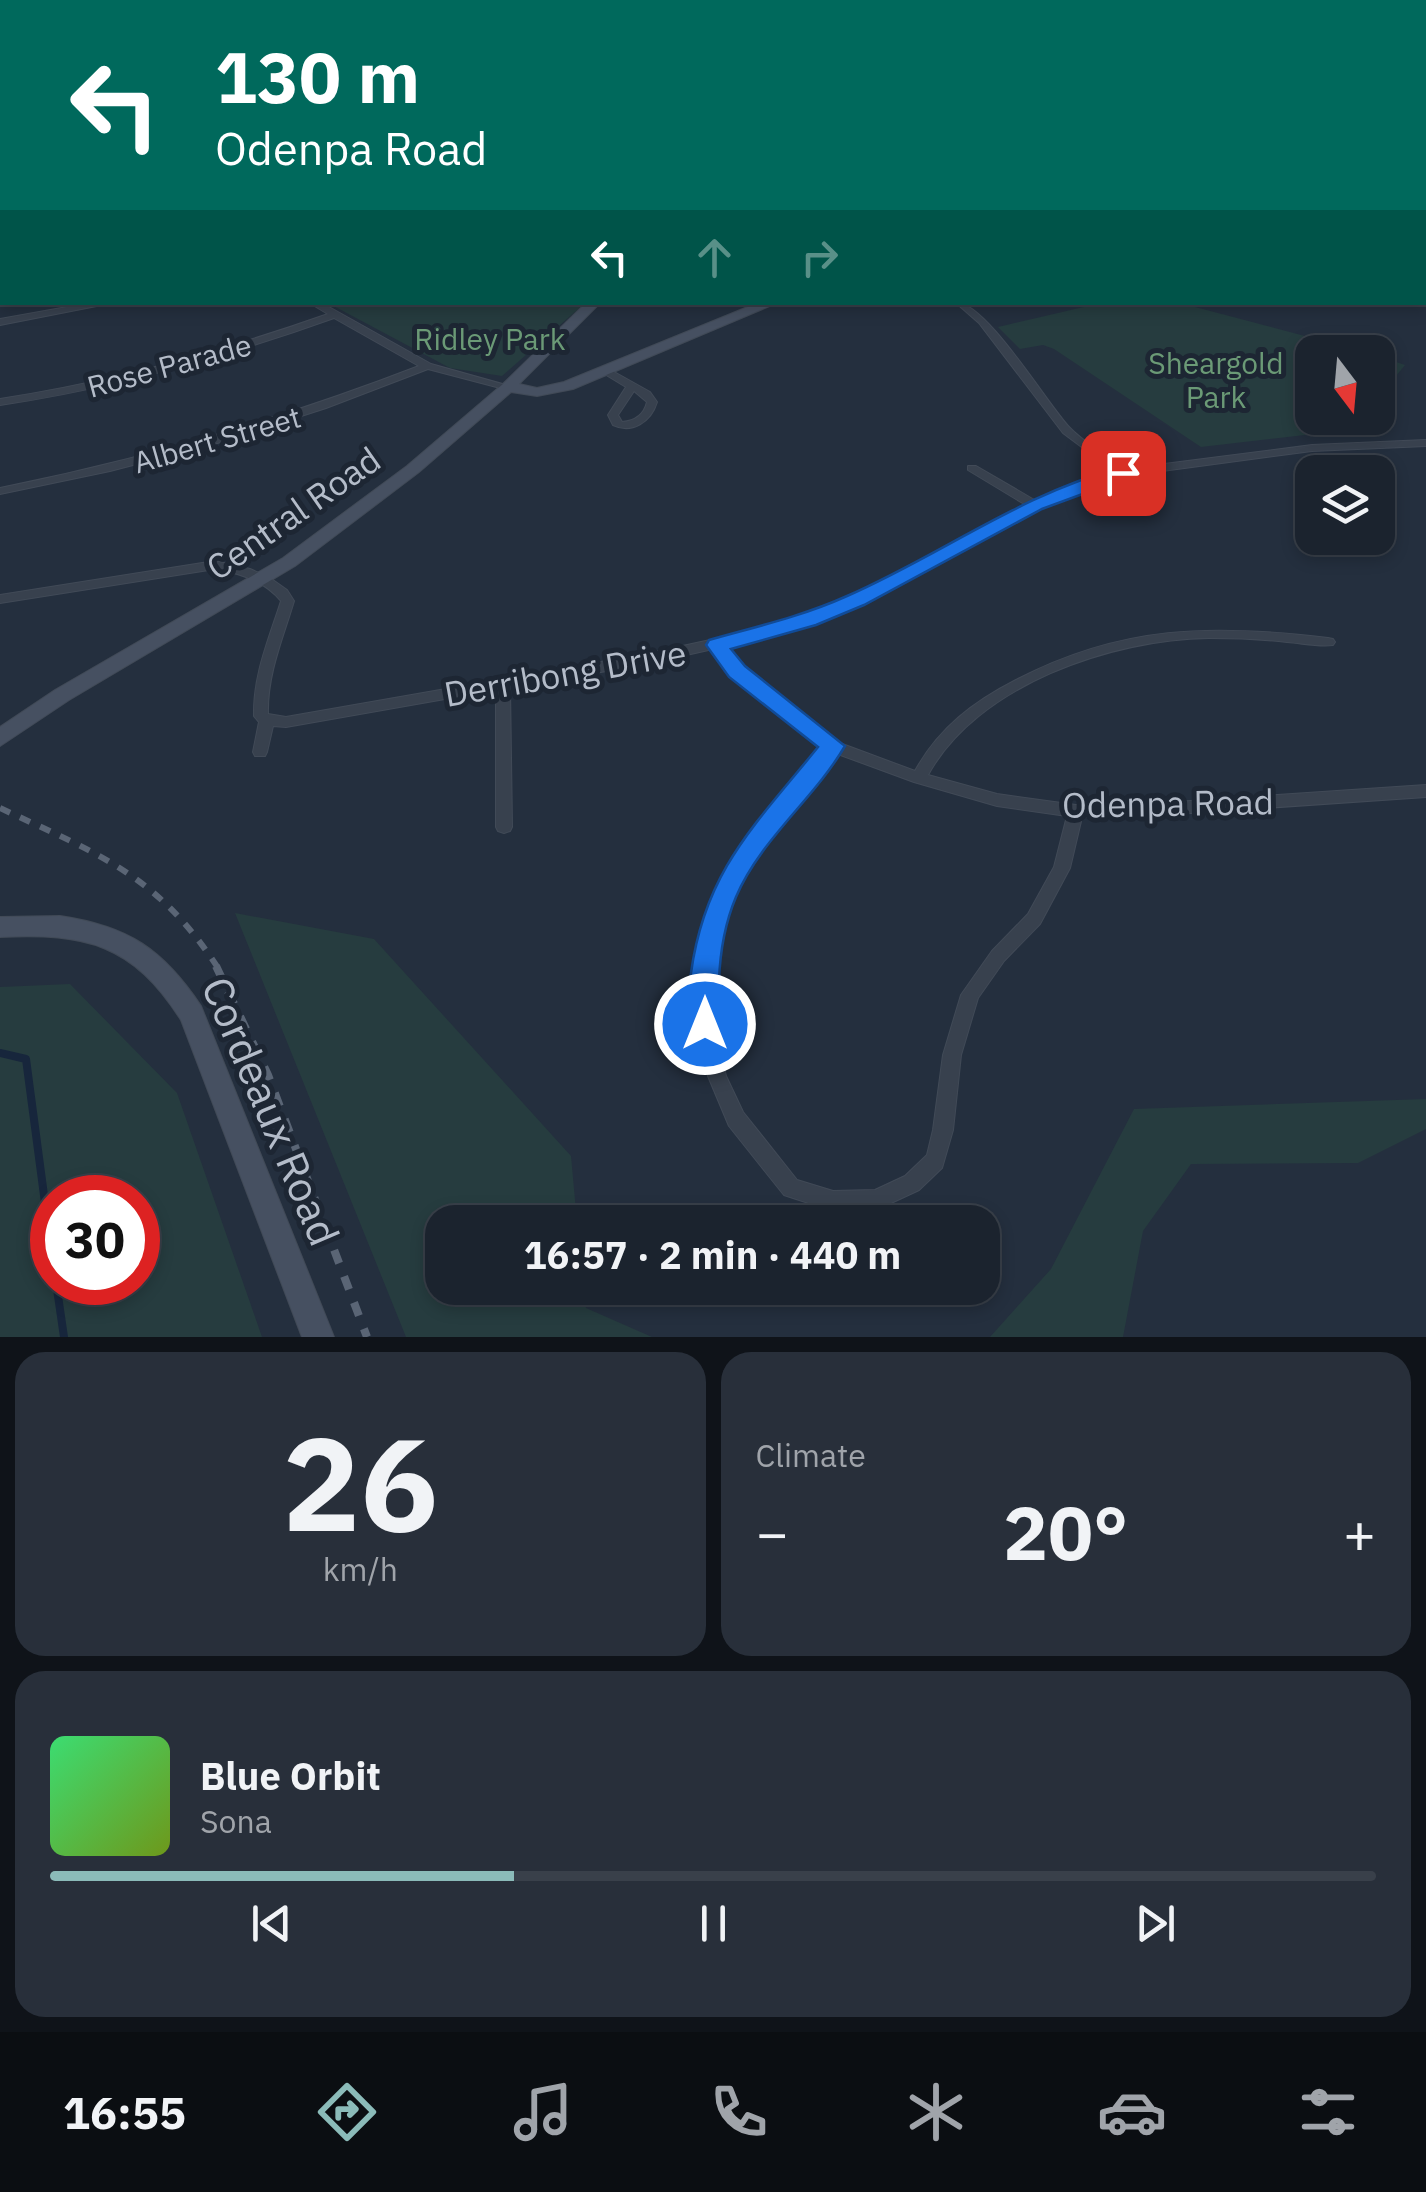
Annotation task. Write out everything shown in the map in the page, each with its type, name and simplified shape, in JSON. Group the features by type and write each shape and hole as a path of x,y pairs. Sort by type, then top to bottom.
{"main road":[{"name":"Central Road","path":"0,738 51,702 262,580 414,469 508,387 592,305"},
{"path":"508,387 547,391 607,371 766,305"},
{"name":"Cordeaux Road","path":"0,927 42,924 88,929 127,944 166,972 192,1014 318,1337"}],"street":[{"path":"0,322 95,305"},
{"path":"317,305 427,366 508,387"},
{"path":"963,305 982,321 1067,431 1123,473"},
{"name":"Rose Parade","path":"0,402 143,375 234,350 334,315"},
{"name":"Albert Street","path":"0,491 188,450 287,420 427,366"},
{"path":"607,371 632,386"},
{"name":"Derribong Drive","path":"267,720 286,722 717,645 808,620 856,600 1035,504 1123,473 1312,448 1426,442"},
{"path":"972,468 1035,504"},
{"path":"0,599 214,565 262,580 288,601 272,643 261,692 261,716 267,720 260,752"},
{"path":"919,778 934,748 963,716 1050,665 1112,644 1184,633 1239,632 1328,642"},
{"name":"Odenpa Road","path":"717,645 737,672 832,746 919,778 997,800 1076,811 1426,792"},
{"path":"503,684 504,826"},
{"path":"832,746 751,849 724,892 710,933 704,980 705,1024 718,1076 736,1119 791,1188 833,1201 876,1200 912,1182 935,1160 952,1055 970,995 998,956 1034,919 1062,868 1076,811"}],"green space":[{"name":"Ridley Park","path":"332,305 583,305 502,376 450,368"},
{"name":"Sheargold Park","path":"1092,305 1188,305 1301,335 1295,335 1295,435 1305,435 1201,447 1054,349 1043,345 1020,349 998,327"},
{"name":"Sheargold Park","path":"1395,362 1405,365 1395,377"},
{"path":"235,913 374,939 571,1156 575,1205 425,1205 425,1305 586,1305 652,1337 406,1337"},
{"path":"70,984 177,1093 262,1337 0,1337 0,987"},
{"path":"1426,1099 1426,1129 1358,1163 1191,1164 1143,1231 1123,1337 990,1337 1051,1269 1134,1109"}],"waterway":[{"path":"0,1053 26,1059 41,1175"},
{"path":"59,1305 64,1337"}],"railway":[{"path":"0,808 95,854 148,888 195,936 218,968"},
{"path":"216,966 268,1075 367,1337"}],"route":[{"path":"705,1024 704,980 710,933 724,892 751,849 832,746 737,672 717,645 808,620 856,600 1035,504 1123,473"}]}
